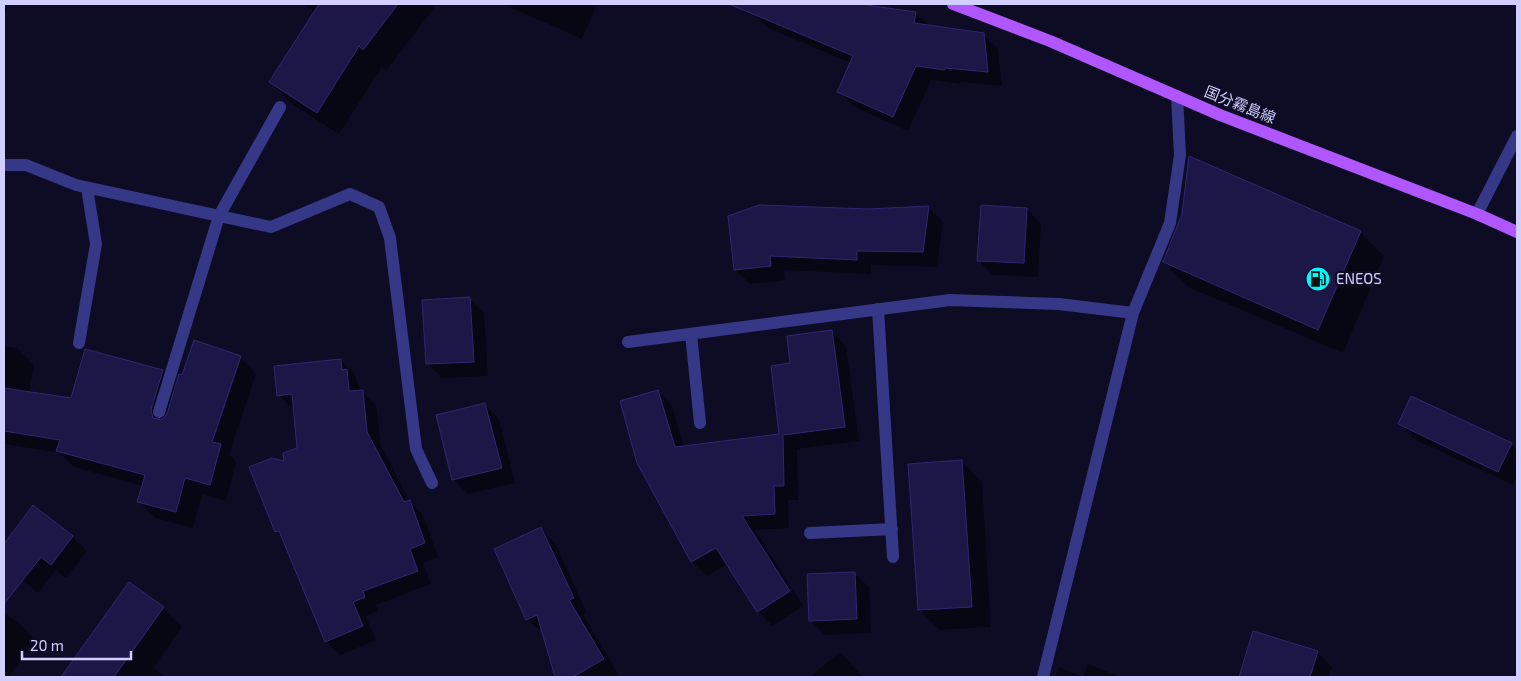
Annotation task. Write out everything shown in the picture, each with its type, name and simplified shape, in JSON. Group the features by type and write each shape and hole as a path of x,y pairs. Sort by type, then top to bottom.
{"main road":[{"name":"国分霧島線","path":"953,4 1050,41 1177,96 1477,214 1517,232"}],"street":[{"path":"1043,677 1133,313 1170,223 1180,155 1177,96"},
{"path":"159,412 219,216 280,107"},
{"path":"1477,214 1517,136"},
{"path":"4,165 26,165 87,188 271,227 350,194 379,206 390,238 416,449 432,483"},
{"path":"79,343 96,244 87,188"},
{"path":"628,342 950,300 1059,304 1133,313"},
{"path":"878,309 893,557"},
{"path":"692,334 700,423"},
{"path":"810,533 892,529"}],"building":[{"path":"319,4 398,4 363,50 359,46 317,113 269,82"},
{"path":"729,4 859,4 916,12 914,23 984,33 988,72 946,68 945,70 916,66 893,117 837,92 853,56"},
{"path":"1189,156 1361,231 1318,330 1163,262 1182,214"},
{"path":"759,205 868,209 929,206 923,252 857,251 857,260 770,256 771,266 734,270 728,216"},
{"path":"981,205 1027,208 1024,263 977,261"},
{"path":"470,297 474,362 426,364 422,300"},
{"path":"832,330 845,427 783,435 784,486 774,486 775,514 742,516 790,591 757,612 716,548 691,562 637,463 620,401 658,390 675,447 779,434 771,366 790,363 787,336"},
{"path":"194,340 241,356 212,442 221,444 210,485 185,478 176,512 137,502 145,475 56,451 60,440 4,431 4,388 71,398 85,349 163,370 151,410 153,418 161,420 167,414 179,374 182,375"},
{"path":"341,359 342,370 347,369 349,391 363,390 367,432 404,502 410,500 425,543 410,549 418,571 363,591 365,597 353,602 363,626 325,642 279,531 275,532 249,467 272,458 284,461 283,453 297,448 292,394 277,396 274,366"},
{"path":"1411,396 1512,443 1498,472 1398,424"},
{"path":"485,403 502,468 452,480 436,415"},
{"path":"962,460 972,607 918,610 908,464"},
{"path":"33,505 73,536 51,565 41,557 4,604 4,544"},
{"path":"541,527 574,598 569,600 604,659 573,677 555,677 537,615 526,620 494,549"},
{"path":"855,572 857,619 809,621 807,574"},
{"path":"129,582 164,607 114,677 61,677"},
{"path":"1253,631 1318,651 1310,677 1239,677"}],"place":[{"name":"ENEOS","path":"1318,279"}]}
